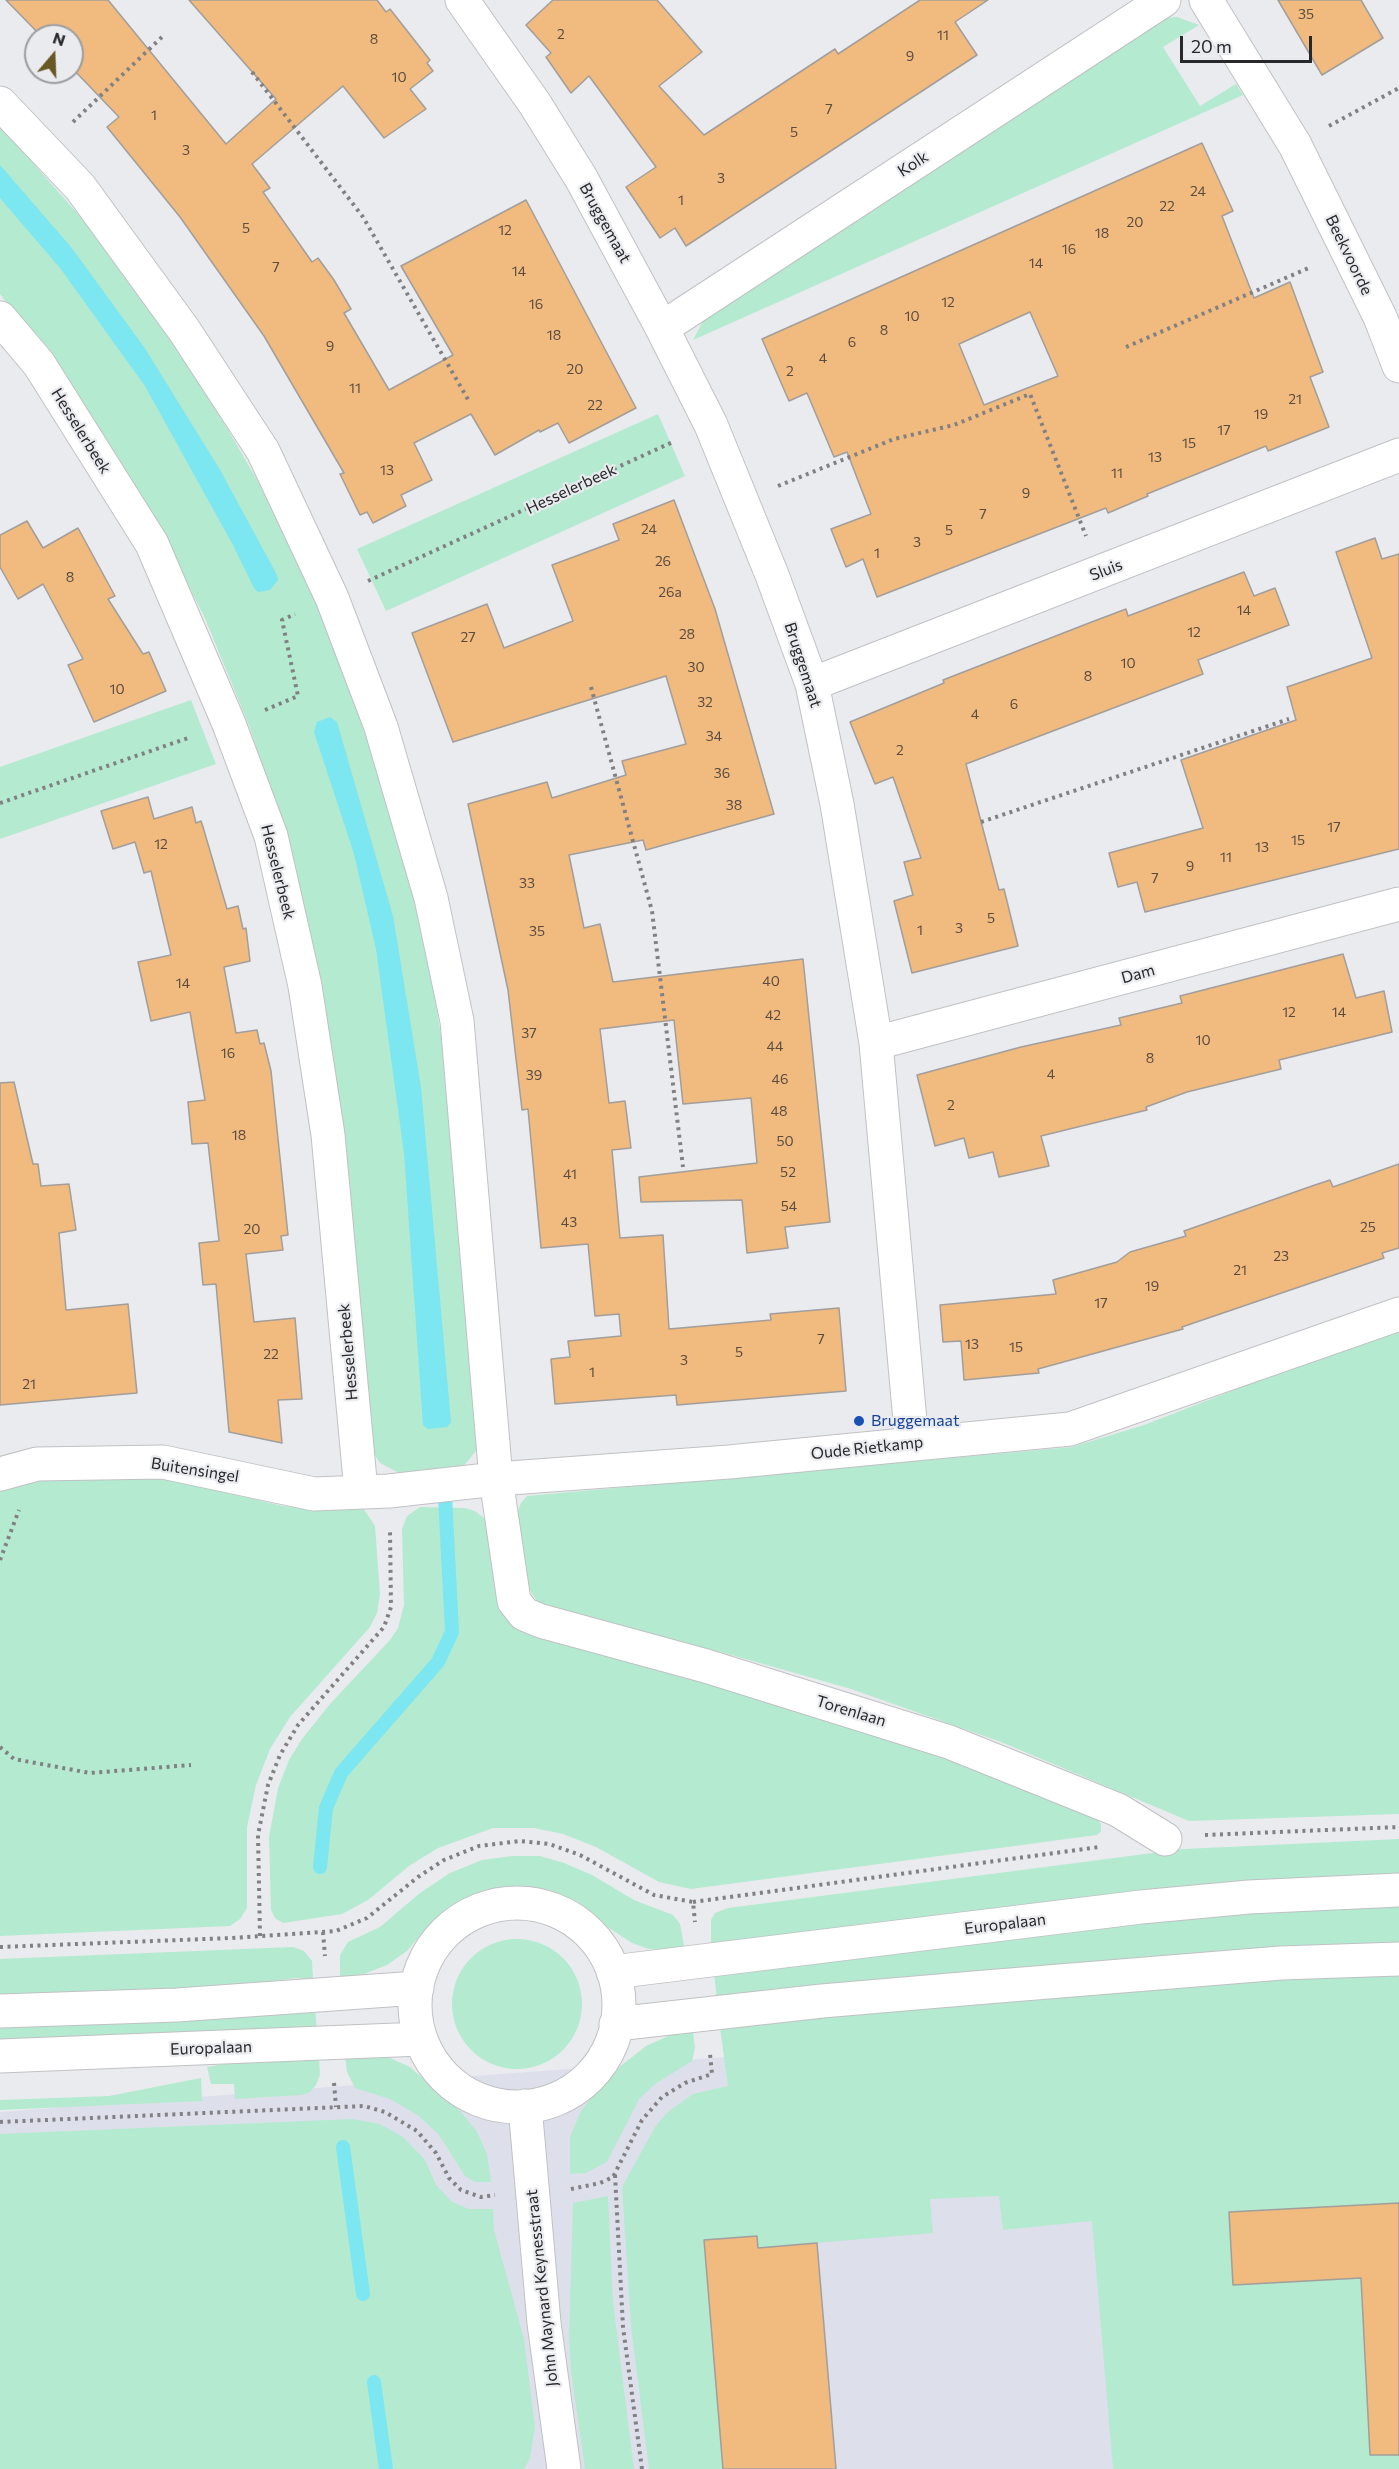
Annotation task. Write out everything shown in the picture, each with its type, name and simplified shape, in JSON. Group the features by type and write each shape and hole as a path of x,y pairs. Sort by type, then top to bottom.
{"street":[{"name":"Kolk","path":"662,328 1164,0"},
{"name":"Beekvoorde","path":"1206,0 1295,145 1380,316 1399,366"},
{"name":"Bruggemaat","path":"468,2 580,178 662,328 711,424 812,684 837,804 876,1043 912,1443"},
{"path":"0,103 80,187 177,321 263,451 332,597 381,727 431,898 457,1021 496,1479"},
{"name":"Hesselerbeek","path":"0,318 39,364 152,544 229,724 271,836 305,986 328,1135 375,1491"},
{"name":"Sluis","path":"812,684 1399,454"},
{"name":"Dam","path":"876,1043 1399,904"},
{"name":"Oude Rietkamp","path":"375,1491 496,1479 729,1462 1070,1429 1399,1314"},
{"name":"Buitensingel","path":"0,1474 37,1464 163,1462 314,1494 375,1491"},
{"name":"Torenlaan","path":"496,1479 514,1601 524,1614 706,1666 949,1742 1118,1810 1165,1839"},
{"name":"Europalaan","path":"613,1972 1141,1907 1249,1897 1399,1890"},
{"path":"510,1903 541,1905 569,1917 593,1937 613,1972 618,1989 616,2024 612,2043 598,2067 578,2086 554,2100 525,2106 497,2105 468,2094 444,2076 426,2051 421,2039 416,2018 419,1975 432,1947 453,1924 480,1909 510,1903"},
{"path":"616,2024 822,2001 1238,1966 1399,1959"},
{"path":"0,2011 177,2005 417,1988"},
{"name":"Europalaan","path":"0,2056 421,2039"},
{"name":"John Maynard Keynesstraat","path":"525,2106 543,2323 564,2469"}],"path":[{"path":"45,150 164,35"},
{"path":"252,72 363,217 470,403"},
{"path":"1295,145 1399,88"},
{"path":"1126,347 1347,252"},
{"path":"741,500 894,439 954,425 1030,394 1100,572"},
{"name":"Hesselerbeek","path":"332,597 711,424"},
{"path":"591,687 652,911 683,1167"},
{"path":"981,822 1289,719"},
{"path":"260,1936 258,1828 272,1774 298,1725 380,1634 389,1616 392,1593 375,1491"},
{"path":"0,1747 14,1759 90,1773 191,1765"},
{"path":"0,1947 260,1936 323,1932 348,1927 367,1918 444,1860 479,1846 507,1842 549,1844 589,1858 654,1895 693,1902 1165,1839 1246,1832 1399,1827"},
{"path":"693,1902 699,1962"},
{"path":"642,2469 623,2327 615,2174 650,2109 678,2086 712,2074 705,2015"},
{"path":"0,2122 336,2107 374,2108 404,2121 429,2144 455,2185 471,2195 481,2197 592,2185 615,2174"}],"shaded area":[{"path":"1399,2006 1399,2469 0,2469 0,2112"}],"green space":[{"path":"1177,17 1199,25 1163,47 1200,106 1236,84 1243,95 693,340 705,317 1164,18"},
{"path":"0,126 94,232 153,311 224,423 260,485 313,592 352,684 408,865 430,969 444,1053 480,1436 476,1451 462,1468 403,1475 380,1463 372,1451 322,988 305,910 283,829 250,728 204,616 149,510 74,391 0,294"},
{"path":"658,414 685,476 386,611 357,549"},
{"path":"191,700 216,764 0,839 0,767"},
{"path":"1399,1326 1399,1814 1189,1821 1001,1742 851,1689 721,1652 567,1617 538,1603 526,1584 517,1514 521,1503 527,1496 1072,1447 1144,1425"},
{"path":"61,1477 166,1478 283,1506 323,1509 361,1505 375,1526 380,1594 377,1613 370,1627 290,1717 270,1749 256,1785 247,1827 247,1908 240,1919 230,1926 0,1936 0,1489"},
{"path":"420,1507 465,1508 475,1511 485,1519 490,1525 497,1588 805,1707 1090,1811 1101,1824 1101,1831 1097,1835 691,1889 659,1882 596,1847 563,1834 534,1828 493,1828 438,1848 409,1866 368,1900 342,1914 283,1923 275,1918 271,1910 269,1837 278,1788 289,1760 302,1739 398,1628 404,1605 402,1529 407,1516"},
{"path":"1399,1839 1399,1878 711,1948 711,1920 715,1913 728,1908 1184,1849"},
{"path":"513,1856 540,1856 564,1863 592,1875 634,1900 673,1915 680,1924 685,1951 649,1949 632,1943 609,1928 578,1902 549,1890 507,1886 484,1890 451,1906 432,1922 407,1951 387,1965 364,1974 340,1978 340,1955 348,1942 380,1927 420,1893 450,1873 482,1860"},
{"path":"1399,1903 1399,1944 717,2000 714,1974 1162,1917"},
{"path":"517,1939 542,1944 563,1958 577,1979 582,2004 577,2029 563,2050 542,2064 517,2069 492,2064 471,2050 457,2029 452,2004 457,1979 471,1958 492,1944"},
{"path":"293,1947 304,1951 312,1961 313,1979 296,1978 210,1989 0,1999 0,1959"},
{"path":"1399,1972 1399,2469 1113,2469 1092,2221 1003,2230 999,2196 930,2199 933,2233 758,2248 756,2236 704,2240 723,2469 649,2469 631,2326 622,2187 655,2127 669,2111 693,2094 728,2086 720,2028 800,2016 1281,1975"},
{"path":"315,2008 317,2031 0,2044 0,2024"},
{"path":"693,2031 695,2048 692,2061 655,2084 639,2099 607,2162 586,2173 570,2174 570,2137 580,2113 590,2099 622,2065 646,2046 675,2033"},
{"path":"345,2056 390,2058 410,2067 462,2113 477,2132 487,2154 491,2182 475,2182 465,2176 439,2135 419,2116 390,2099 355,2088 347,2072"},
{"path":"319,2058 320,2075 316,2085 310,2092 301,2095 235,2099 234,2084 211,2084 207,2067 235,2062"},
{"path":"201,2078 202,2101 0,2110 0,2100 109,2096"},
{"path":"352,2119 380,2124 403,2137 425,2160 436,2185 452,2202 469,2209 493,2209 494,2230 524,2339 535,2427 530,2458 524,2469 0,2469 0,2134"},
{"path":"608,2196 613,2302 634,2469 585,2469 571,2371 569,2339 573,2203"}],"water":[{"path":"0,165 71,247 144,347 219,468 277,575 278,580 270,590 258,592 254,588 233,545 145,386 60,268 0,198"},
{"path":"330,717 337,722 393,916 421,1087 451,1422 447,1427 428,1429 423,1425 404,1153 376,949 354,854 314,732 317,722"}],"building":[{"path":"6,0 108,0 226,144 276,99 189,0 377,0 386,12 390,9 430,60 427,63 433,71 410,89 426,109 384,138 343,86 252,164 270,188 263,192 312,262 318,258 334,280 351,309 344,313 389,390 453,355 401,266 526,200 636,408 569,443 558,423 540,432 539,430 495,455 471,414 414,443 432,480 401,495 406,506 373,523 367,512 360,515 340,474 344,473 264,336 180,217 107,127 119,117 84,81 84,24 29,24"},
{"path":"553,0 657,0 702,52 659,86 704,135 835,49 838,54 920,0 988,0 955,22 977,55 686,246 675,228 660,238 626,187 656,167 589,76 571,93 546,57 551,53 526,25"},
{"path":"1278,0 1361,0 1383,38 1322,75"},
{"path":"1202,143 1233,211 1222,216 1254,298 1290,282 1323,372 1310,377 1329,427 1268,451 1266,446 1147,494 1148,496 1108,513 1106,508 877,597 863,559 846,567 831,529 871,514 847,452 834,457 807,393 789,401 762,339","holes":["1030,312 1058,376 984,405 959,344"]},
{"path":"674,500 715,609 774,814 646,850 643,840 569,855 584,928 600,924 613,982 803,959 830,1222 785,1227 788,1248 747,1253 742,1200 641,1202 639,1177 757,1163 751,1098 683,1104 674,1020 600,1029 609,1103 625,1101 631,1148 612,1150 620,1238 663,1235 669,1329 771,1320 770,1314 839,1308 846,1391 677,1405 676,1395 555,1404 551,1359 570,1357 568,1341 621,1336 619,1314 595,1316 588,1244 541,1248 528,1109 522,1110 508,990 468,804 547,782 552,798 626,775 622,761 686,744 666,676 453,742 412,633 487,604 504,648 573,621 552,565 619,540 613,524"},
{"path":"27,521 43,548 78,528 115,596 108,599 143,654 149,652 166,691 94,722 68,665 83,659 43,584 18,599 0,567 0,535"},
{"path":"1375,538 1382,559 1399,554 1399,849 1145,912 1137,882 1118,887 1109,853 1203,828 1181,760 1296,720 1287,687 1372,658 1336,552"},
{"path":"1244,572 1254,596 1275,588 1289,625 1198,660 1203,674 966,764 999,890 1004,889 1018,946 912,973 894,901 913,895 904,862 921,858 893,777 875,784 850,722 944,683 943,680 1089,623 1126,609 1128,616"},
{"path":"148,797 154,819 192,807 196,823 201,821 227,909 238,906 243,929 246,928 250,961 224,967 236,1033 257,1030 260,1044 264,1043 271,1071 288,1235 281,1236 283,1250 246,1254 254,1322 295,1318 302,1399 278,1400 282,1443 229,1432 216,1284 203,1285 199,1243 219,1241 208,1143 192,1144 188,1102 205,1100 190,1012 151,1021 138,962 171,955 151,871 144,873 135,842 113,849 101,811"},
{"path":"1343,954 1356,998 1384,991 1392,1032 1279,1060 1281,1069 1187,1092 1146,1107 1147,1110 1041,1136 1049,1166 999,1177 993,1152 969,1158 964,1138 935,1146 917,1075 1021,1047 1121,1025 1119,1018 1182,1003 1180,996"},
{"path":"14,1082 33,1164 38,1164 41,1186 69,1184 76,1230 59,1233 66,1310 128,1304 137,1393 0,1405 0,1083"},
{"path":"1399,1164 1399,1248 1382,1253 1384,1258 1182,1327 1183,1329 1038,1369 1039,1373 964,1380 961,1341 943,1342 940,1305 1056,1294 1053,1280 1117,1262 1130,1252 1186,1236 1184,1231 1312,1186 1330,1180 1333,1187"},
{"path":"1399,2203 1399,2455 1370,2455 1361,2278 1233,2285 1229,2212"},
{"path":"757,2236 758,2248 817,2243 836,2469 723,2469 704,2240"}],"waterway":[{"path":"320,1867 326,1808 341,1773 438,1662 452,1632 445,1496"},
{"path":"343,2147 363,2294"},
{"path":"374,2382 386,2469"}],"place":[{"name":"Bruggemaat","path":"859,1421"}]}
